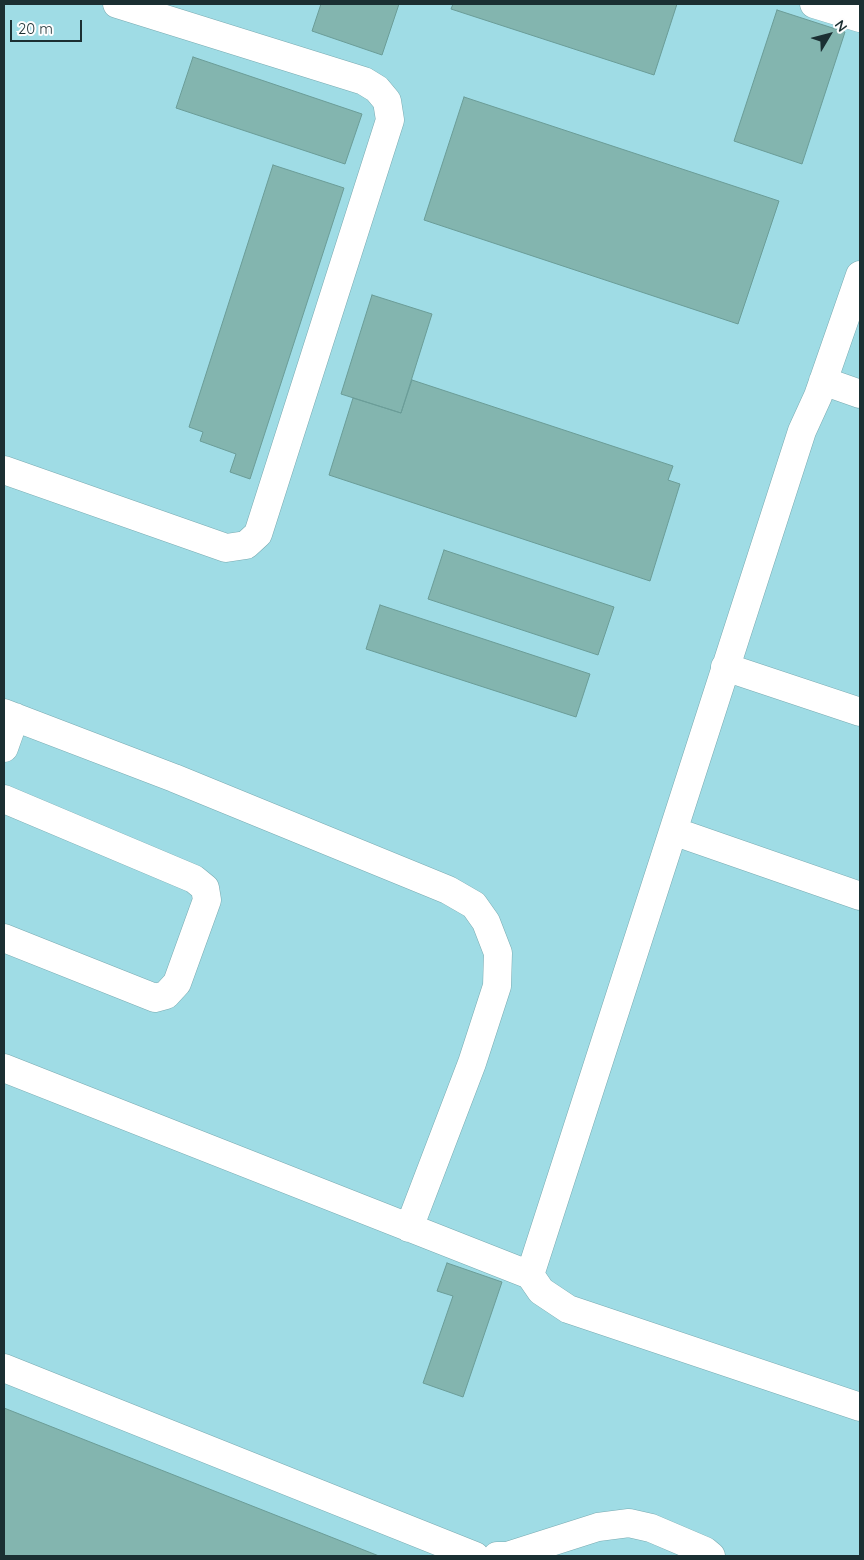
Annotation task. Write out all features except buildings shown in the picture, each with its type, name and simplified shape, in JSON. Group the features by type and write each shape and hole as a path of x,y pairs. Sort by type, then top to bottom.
{"lane":[{"path":"4,470 226,548 246,545 258,534 390,120 387,101 377,89 364,81 118,4"},
{"path":"814,4 860,18"},
{"path":"530,1275 802,431 818,396 860,275"},
{"path":"823,381 860,394"},
{"path":"725,667 860,712"},
{"path":"4,748 9,715 174,778 448,890 474,905 486,922 498,953 497,986 472,1063 409,1228"},
{"path":"4,799 194,878 204,888 207,900 177,983 166,995 155,998 4,938"},
{"path":"673,831 860,896"},
{"path":"4,1068 530,1275 541,1291 568,1309 860,1407"},
{"path":"4,1368 459,1554"},
{"path":"497,1556 507,1556 598,1526 629,1523 651,1528 705,1551 711,1556"}],"shaded area":[{"path":"4,4 860,4 860,1556 4,1556"}]}
